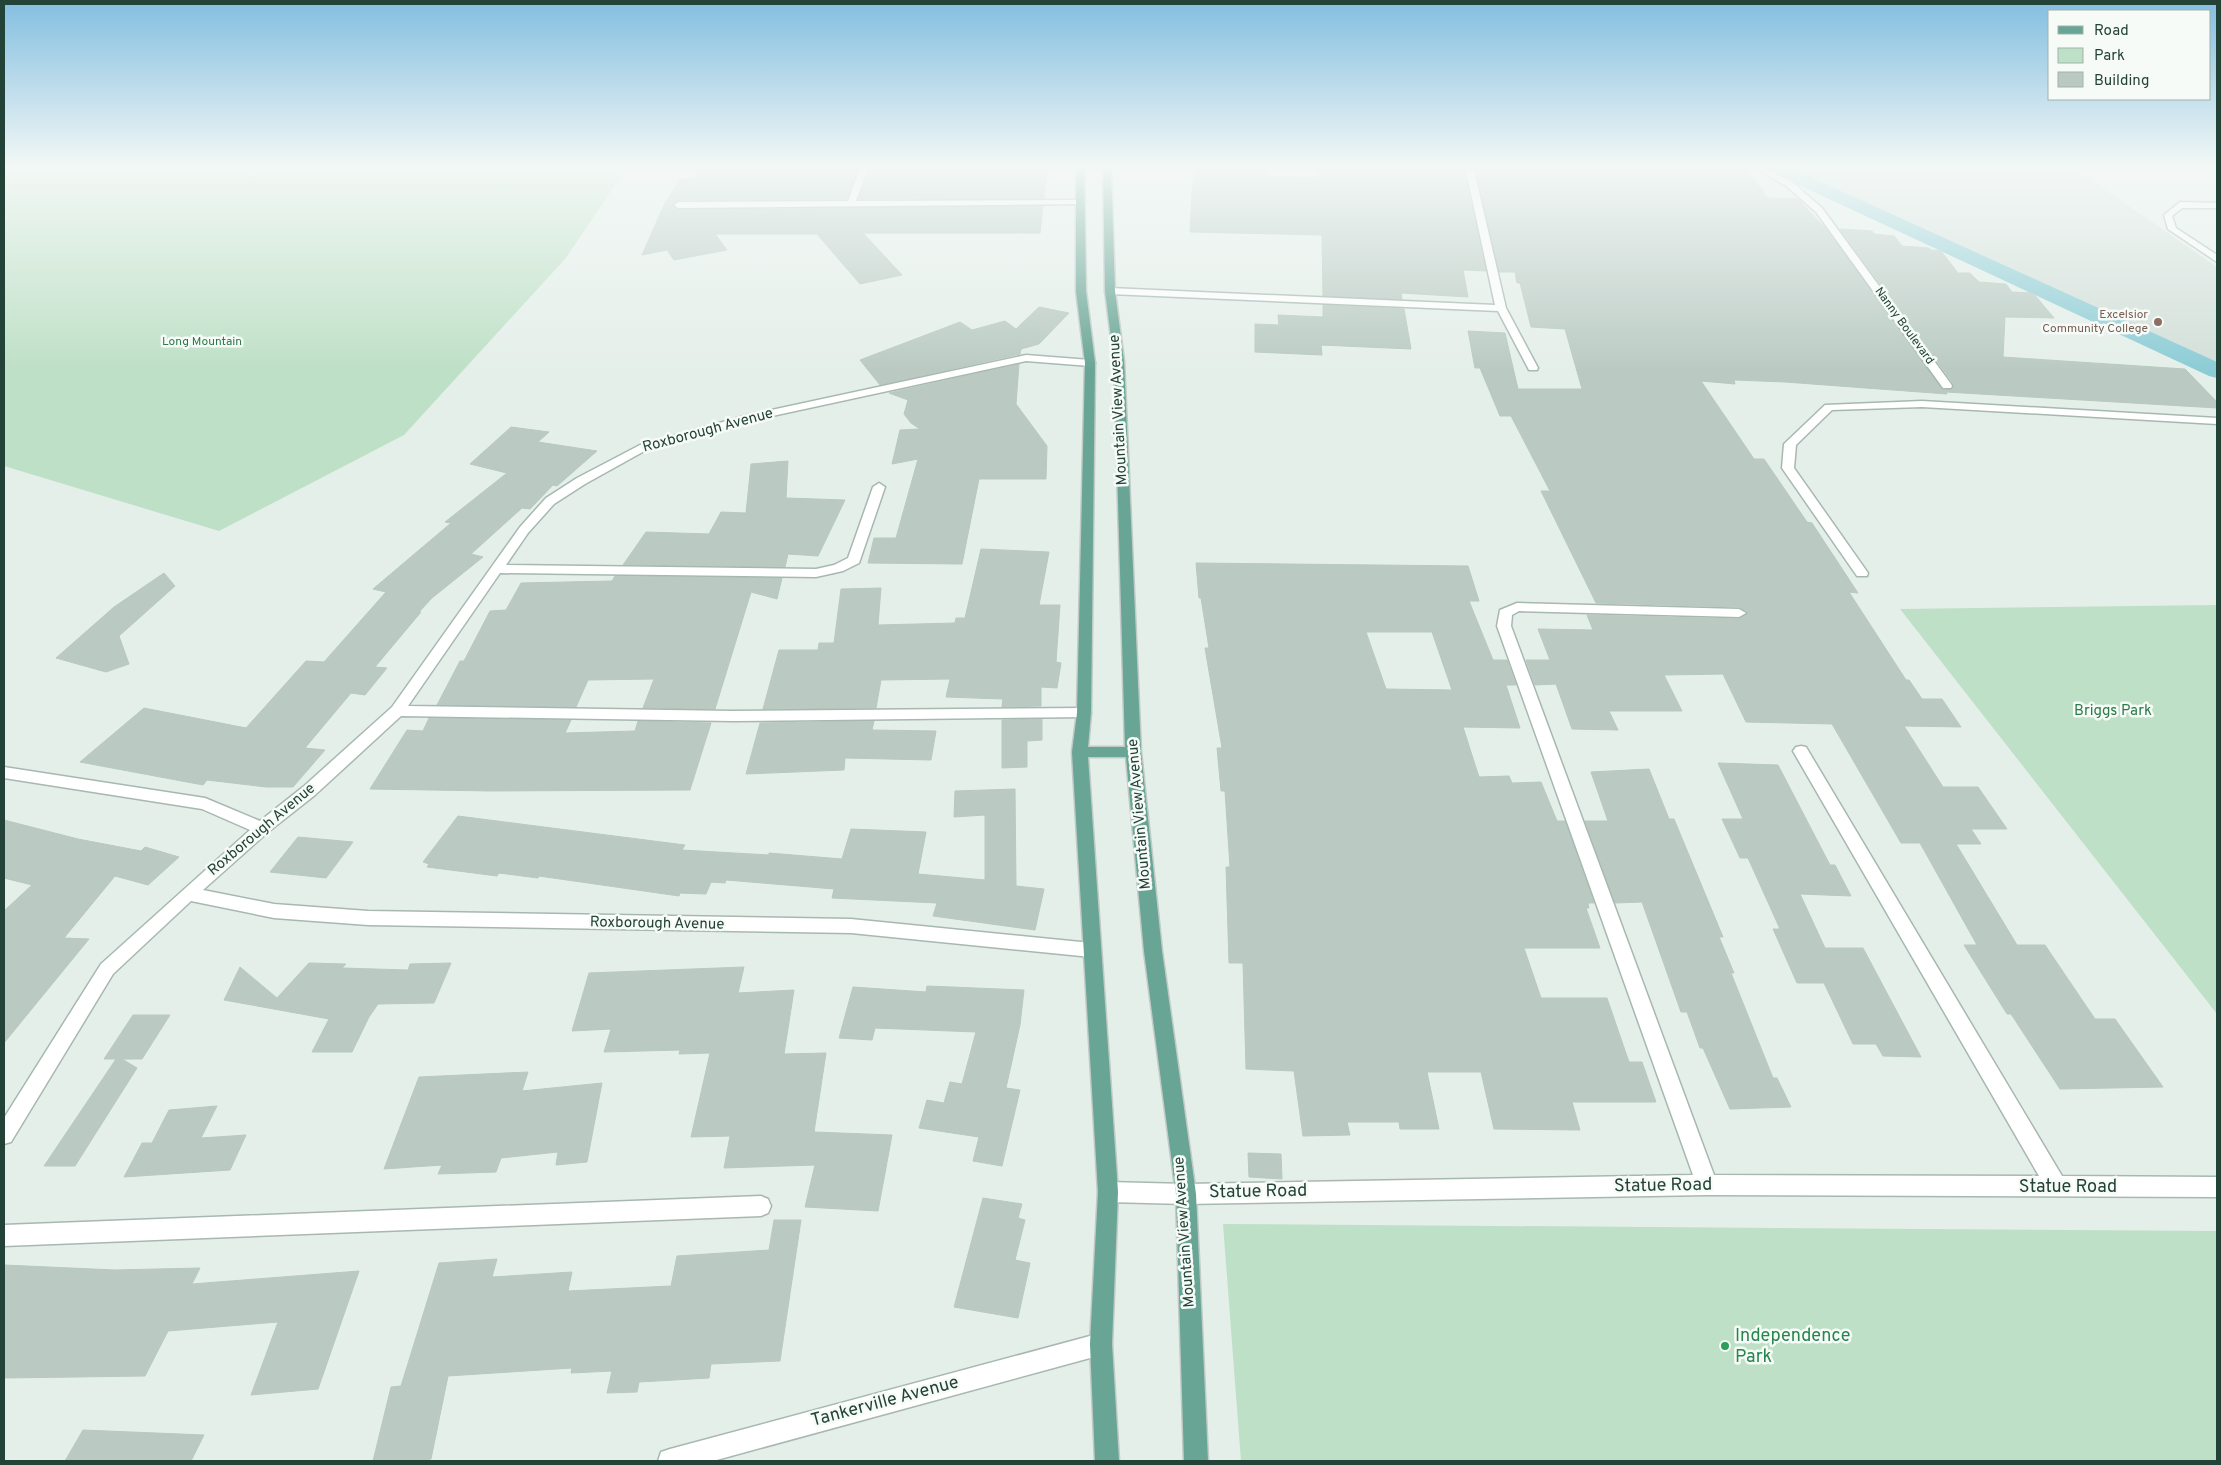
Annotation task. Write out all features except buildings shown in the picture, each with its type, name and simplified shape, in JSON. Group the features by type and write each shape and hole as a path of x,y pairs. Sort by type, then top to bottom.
{"main road":[{"name":"Mountain View Avenue","path":"1088,234 1096,275 1110,291 1119,361 1133,752 1153,951 1186,1194 1196,1461"},
{"name":"Mountain View Avenue","path":"1100,234 1096,275 1081,290 1090,363 1084,713 1080,752 1091,950 1108,1192 1101,1344 1106,1461"},
{"path":"1080,752 1133,752"}],"street":[{"path":"1484,234 1501,308 1533,368"},
{"name":"Nanny Boulevard","path":"1837,234 1947,386"},
{"path":"2180,234 2217,258"},
{"path":"1110,291 1501,308"},
{"name":"Roxborough Avenue","path":"188,894 262,828 309,791 397,711 524,530 550,501 608,465 644,446 752,417 1026,358 1090,363"},
{"path":"1862,573 1788,468 1790,444 1829,407 1922,404 2217,421"},
{"path":"496,569 816,573 838,568 854,560 879,486"},
{"path":"1707,1185 1504,626 1505,613 1517,607 1739,613"},
{"path":"397,711 733,716 1084,713"},
{"path":"1801,750 2057,1187"},
{"path":"4,772 205,804 262,828"},
{"path":"4,1135 107,969 188,894"},
{"name":"Roxborough Avenue","path":"188,894 274,911 368,918 851,926 1091,950"},
{"name":"Statue Road","path":"1108,1192 1186,1194 1707,1185 2217,1187"},
{"path":"4,1236 761,1206"},
{"name":"Tankerville Avenue","path":"670,1461 1101,1344"}],"shaded area":[{"path":"1908,234 2170,234 2217,267 2217,377"}],"green space":[{"name":"Long Mountain","path":"4,234 582,234 565,259 404,435 219,531 4,466"},
{"name":"Briggs Park","path":"2217,605 2217,1014 1900,609"},
{"name":"Independence Park","path":"1223,1224 2217,1231 2217,1461 1241,1461"}],"waterway":[{"path":"1921,234 2217,371"}],"place":[{"name":"Excelsior Community College","path":"2158,322"},
{"name":"Independence Park","path":"1725,1346"}]}
